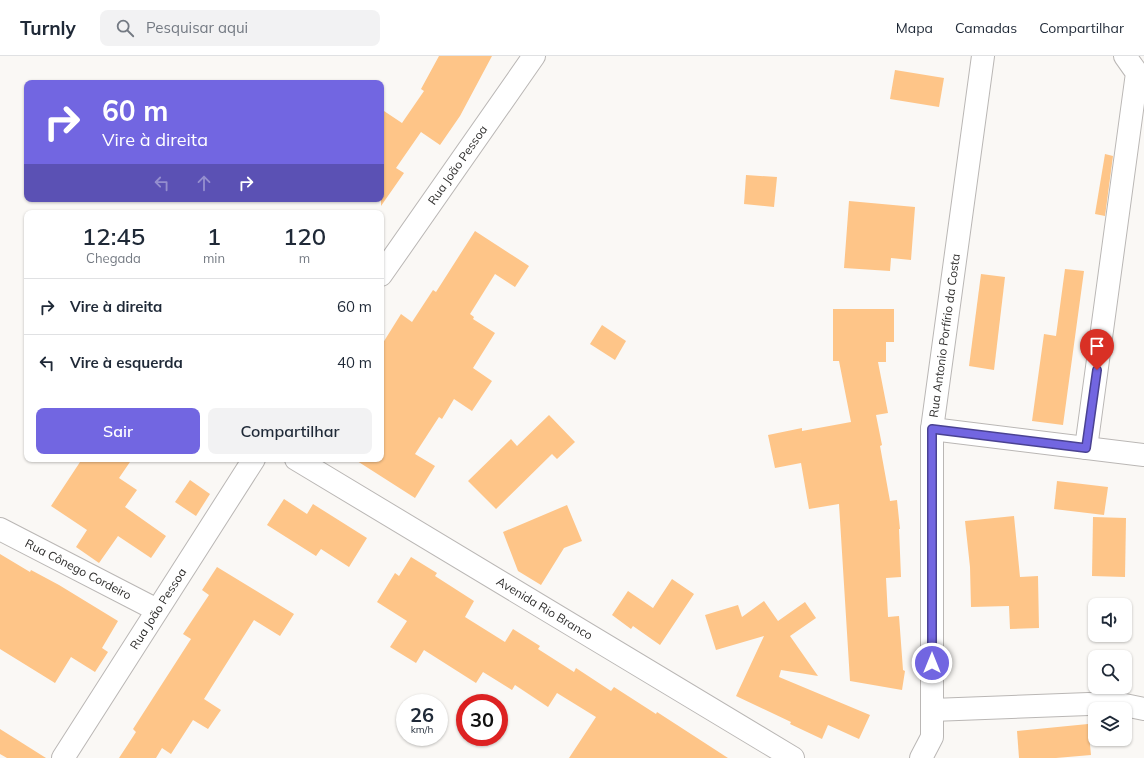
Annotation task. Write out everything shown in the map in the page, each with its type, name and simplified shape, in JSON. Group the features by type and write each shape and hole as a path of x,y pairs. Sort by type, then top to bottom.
{"street":[{"name":"Rua João Pessoa","path":"384,271 534,56"},
{"name":"Rua Antonio Porfírio da Costa","path":"921,758 934,747 932,710 932,429 983,56"},
{"path":"1086,448 1137,73 1125,56"},
{"path":"932,429 1144,455"},
{"name":"Rua João Pessoa","path":"63,758 252,462"},
{"name":"Avenida Rio Branco","path":"301,462 793,758"},
{"name":"Rua Cônego Cordeiro","path":"0,529 157,610"},
{"path":"932,710 1115,703 1144,709"}],"building":[{"path":"439,56 492,56 460,116 440,145 421,132 396,168 404,173 384,202 384,111 402,123 424,91 421,89"},
{"path":"895,70 944,78 939,107 890,99"},
{"path":"1105,154 1113,156 1105,216 1095,214"},
{"path":"746,175 777,177 774,207 744,204"},
{"path":"849,201 915,207 911,260 891,258 890,271 844,268"},
{"path":"475,231 529,266 515,287 495,274 470,314 474,317 473,319 495,333 473,368 492,381 472,411 454,399 442,419 439,417 415,454 435,466 415,498 359,462 384,462 384,341 401,314 412,322 433,290 436,292"},
{"path":"1065,269 1084,271 1063,425 1032,421 1044,334 1056,336"},
{"path":"981,274 1005,277 994,370 969,366"},
{"path":"833,309 894,309 894,342 886,342 886,362 878,362 888,413 876,415 890,501 897,500 900,529 901,577 886,578 888,617 899,616 903,670 905,671 902,690 850,681 839,504 809,509 801,463 775,468 768,435 802,428 802,431 851,422 839,361 833,361"},
{"path":"602,325 626,341 615,360 590,344"},
{"path":"549,415 575,442 557,459 552,454 496,509 468,481 511,439 517,446"},
{"path":"80,462 130,462 119,478 137,490 125,507 166,536 151,558 118,536 99,563 76,547 87,530 51,506"},
{"path":"190,480 210,494 196,516 175,502"},
{"path":"1057,481 1108,487 1104,515 1054,509"},
{"path":"284,499 307,514 313,504 367,538 349,567 321,549 316,556 267,525"},
{"path":"567,505 582,541 564,548 541,585 518,571 503,532"},
{"path":"1014,516 1020,577 1038,576 1039,628 1010,629 1009,606 971,607 970,567 965,521"},
{"path":"1093,517 1126,518 1125,577 1092,576"},
{"path":"0,554 30,572 31,570 59,585 118,621 102,648 108,652 95,672 71,657 55,683 0,649"},
{"path":"411,557 437,573 435,576 474,601 465,617 505,642 513,629 540,646 538,649 574,672 576,668 611,691 614,687 656,714 657,712 728,758 569,758 596,717 557,693 548,707 515,685 512,690 483,672 476,683 424,650 416,663 390,647 407,621 377,602 395,573 399,576"},
{"path":"217,567 294,614 280,636 254,620 204,699 221,710 208,729 193,720 171,754 162,748 156,758 119,758 136,732 133,729 191,639 183,634 209,595 202,590"},
{"path":"672,579 694,594 660,645 633,626 631,629 612,615 628,591 653,608"},
{"path":"764,601 778,621 805,602 816,618 790,636 818,676 781,670 779,677 870,715 859,739 828,725 822,739 790,724 791,722 736,696 764,636 716,650 705,615 738,605 742,617"},
{"path":"1088,724 1088,746 1090,746 1091,755 1056,758 1019,758 1017,731"},
{"path":"0,729 46,758 7,758 0,754"}],"route":[{"path":"932,663 932,429 1086,448 1097,370"}]}
